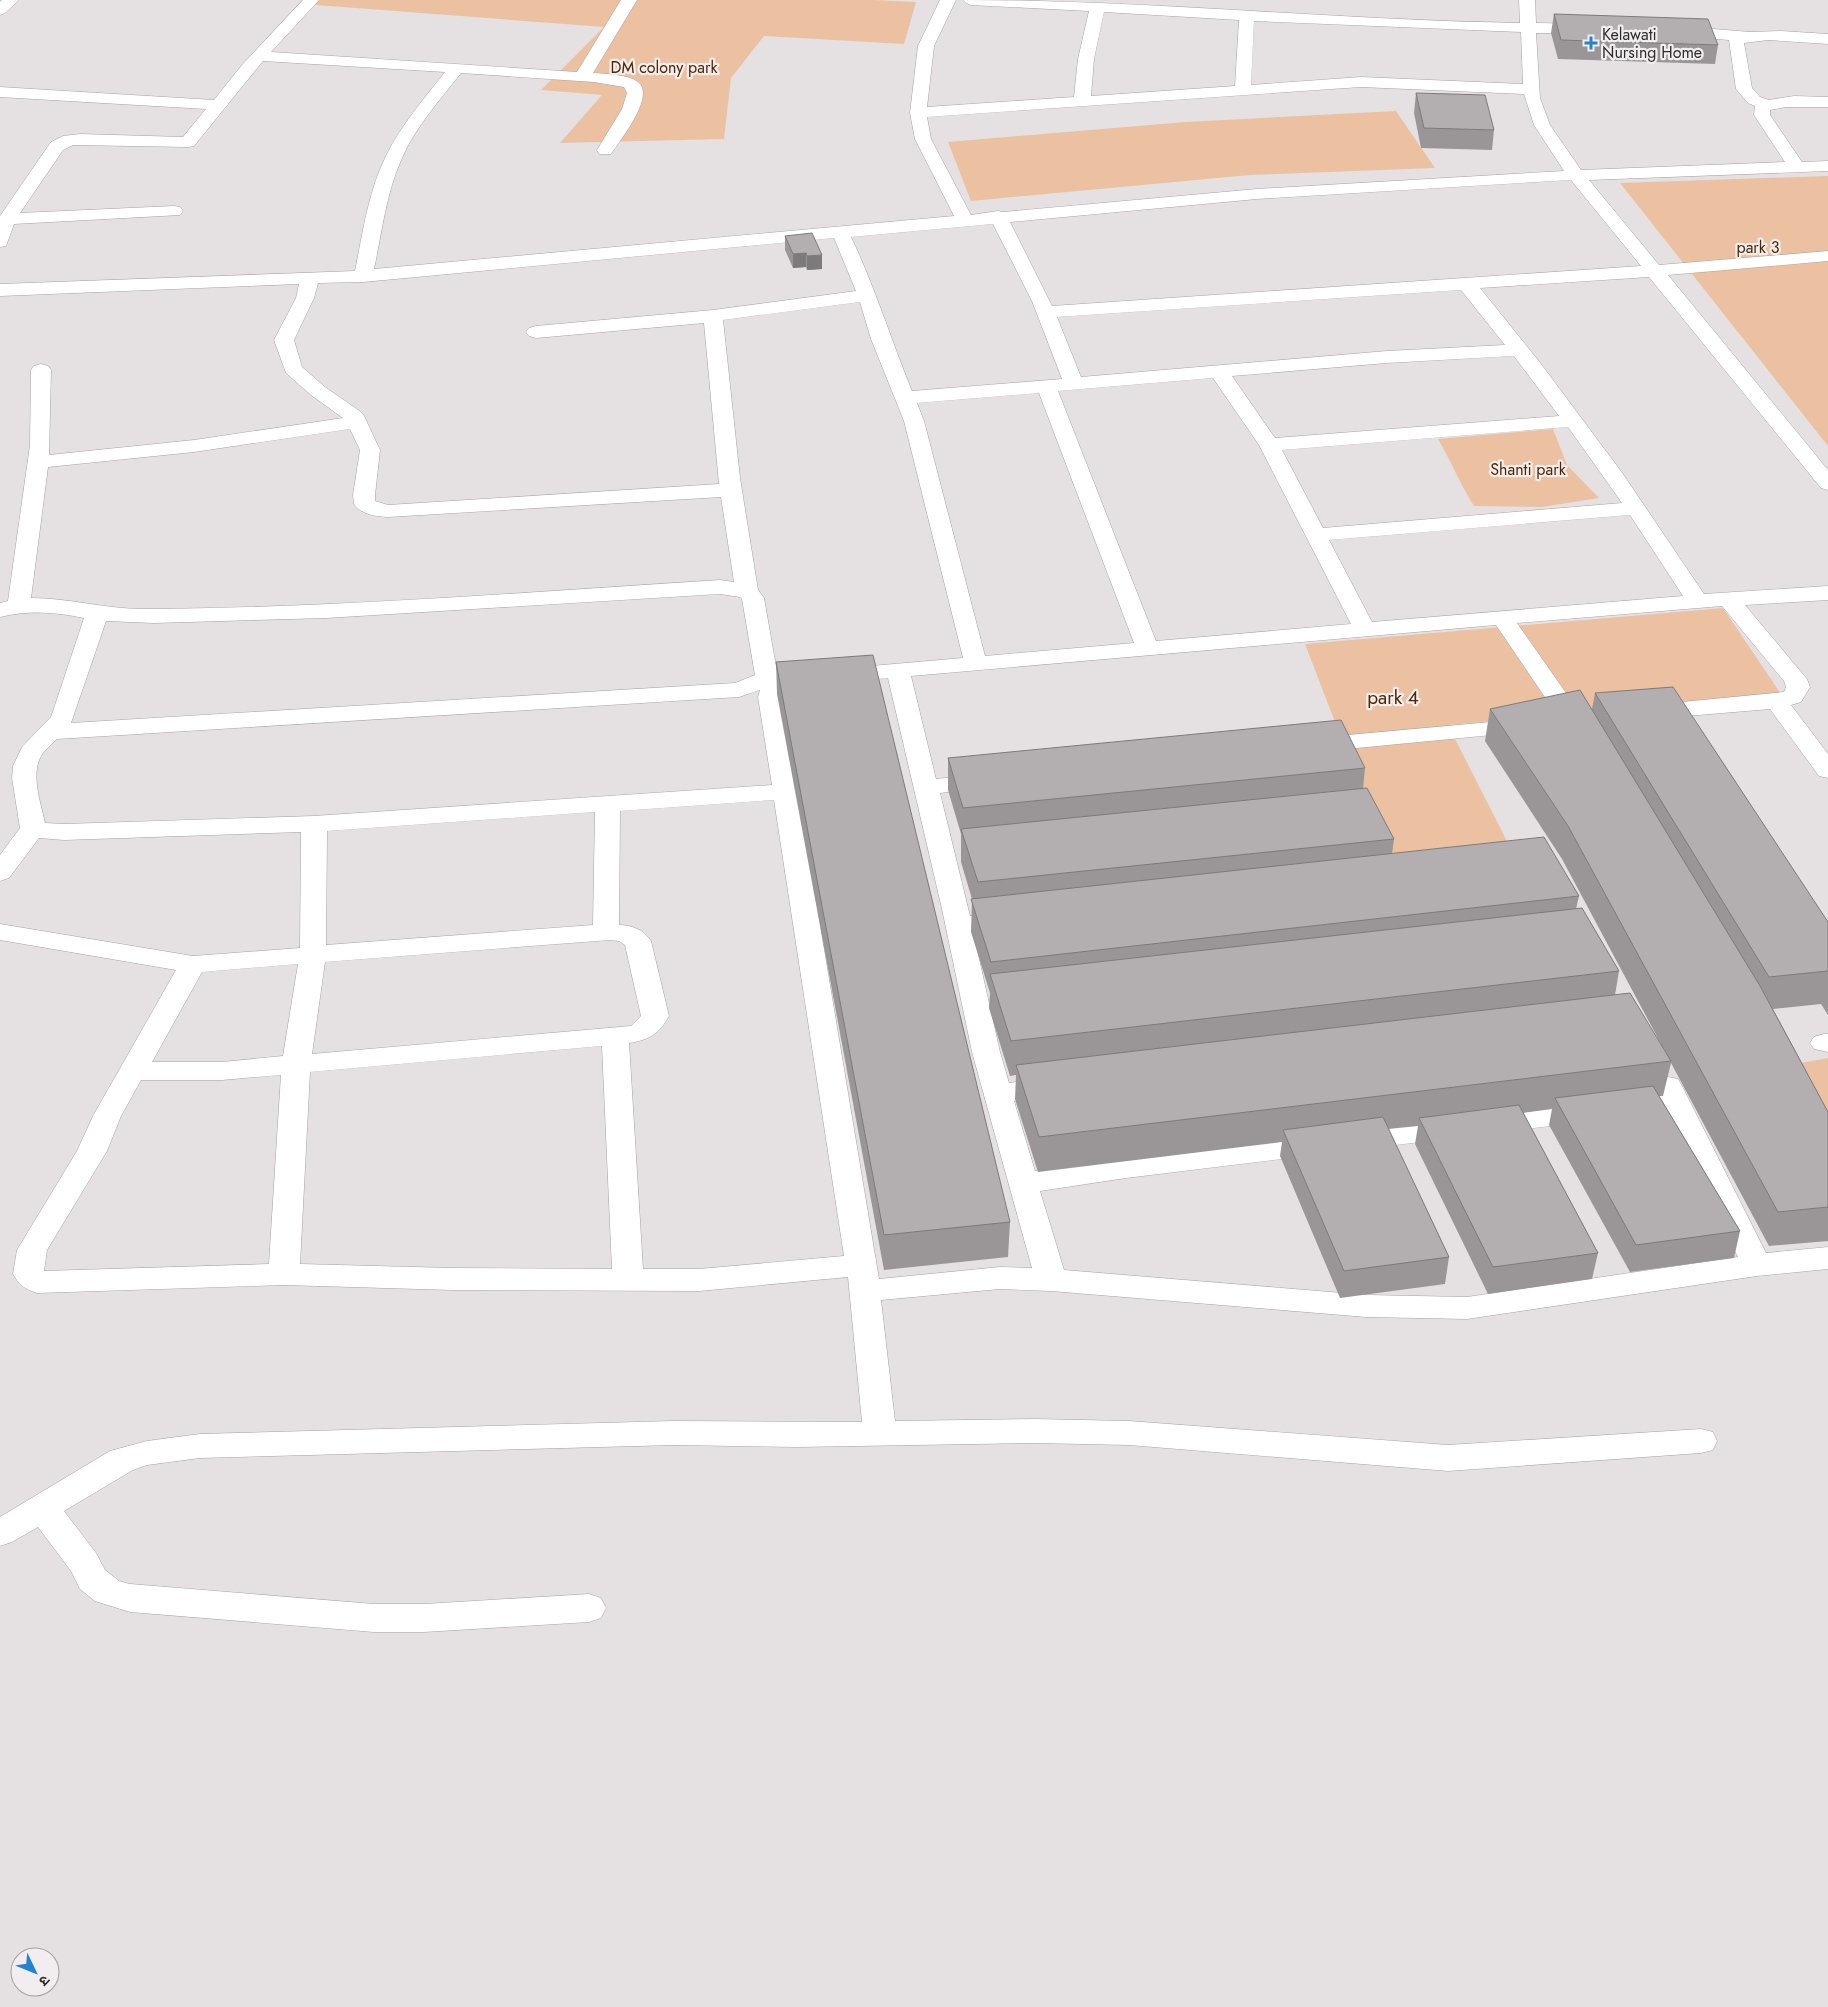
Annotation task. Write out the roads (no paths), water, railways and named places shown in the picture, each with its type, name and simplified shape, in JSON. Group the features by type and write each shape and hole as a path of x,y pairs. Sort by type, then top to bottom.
{"street":[{"path":"0,10 11,0"},
{"path":"0,242 7,220 57,146 62,142 80,139 188,142 258,56 311,0"},
{"path":"582,77 629,0"},
{"path":"948,0 926,46 918,113 922,139 964,220"},
{"path":"971,0 1528,28 1605,29"},
{"path":"1527,0 1532,98 1542,124 1576,175 1828,484"},
{"path":"1082,101 1086,59 1098,7"},
{"path":"1243,89 1247,15"},
{"path":"1661,30 1752,37 1828,39"},
{"path":"1752,37 1736,41 1741,79 1748,95 1768,104 1828,102"},
{"path":"258,56 582,77 630,83 635,88 636,95 631,110 605,150"},
{"path":"363,276 380,197 394,158 413,124 456,69"},
{"path":"918,113 1243,89 1370,82 1532,89"},
{"path":"0,92 218,105"},
{"path":"1768,104 1762,108 1762,114 1797,166"},
{"path":"0,290 363,276 998,216 1258,194 1576,175 1828,166"},
{"path":"7,220 174,211"},
{"path":"998,216 1045,312 1074,383"},
{"path":"840,232 861,277 882,339 914,421 976,665"},
{"path":"1045,312 1824,261"},
{"path":"310,278 305,298 284,340 293,369 318,391 354,416 370,450 364,495 365,504 372,509 388,510 731,490"},
{"path":"1467,285 1573,421 1636,508 1698,601"},
{"path":"536,332 712,316 867,295"},
{"path":"712,316 731,490 747,591 753,598 765,673 772,680"},
{"path":"905,398 1218,370 1387,357 1519,350"},
{"path":"23,605 18,604 40,445 40,370"},
{"path":"1218,370 1269,445 1365,630"},
{"path":"1046,385 1148,650"},
{"path":"1269,445 1573,421"},
{"path":"38,462 194,446 357,422"},
{"path":"1315,535 1636,508"},
{"path":"0,610 38,604 97,613 160,615 270,614 720,587 747,591"},
{"path":"50,732 739,690 772,680 976,665 1698,601 1828,593"},
{"path":"1634,714 1776,701 1793,697 1798,688 1795,679 1728,599"},
{"path":"0,873 33,828 24,778 25,766 31,752 62,719 97,613"},
{"path":"1502,618 1584,720 1589,746"},
{"path":"898,671 926,787 952,855 959,925 986,1052 1051,1280"},
{"path":"772,680 770,697 862,1278 880,1433"},
{"path":"1776,701 1828,771"},
{"path":"1673,709 1689,734"},
{"path":"1289,748 1376,738 1584,720"},
{"path":"926,787 1006,779"},
{"path":"33,828 44,831 64,832 314,824 786,792"},
{"path":"608,804 606,929 610,932"},
{"path":"284,1274 296,1064 313,955 314,824"},
{"path":"959,925 1036,917"},
{"path":"0,932 193,964 610,932 625,934 638,941 655,1016 650,1026 640,1033 615,1036 222,1071 132,1072"},
{"path":"193,964 107,1116 92,1151 32,1250 28,1274 37,1282 284,1274 628,1280 1000,1278 1051,1280 1366,1306 1467,1308 1757,1265 1828,1258"},
{"path":"976,1005 1004,1002"},
{"path":"615,1036 628,1280"},
{"path":"1657,1066 1757,1265"},
{"path":"999,1094 1076,1082"},
{"path":"1024,1183 1146,1166 1676,1101"},
{"path":"0,1533 122,1460 147,1452 200,1446 674,1433 798,1435 1034,1431 1129,1433 1448,1458 1701,1440"},
{"path":"42,1507 84,1563 92,1579 107,1591 130,1598 374,1618 424,1618 589,1608"}],"place":[{"name":"Kelawati Nursing Home","path":"1591,43"}],"park label":[{"name":"DM colony park","path":"664,67"},
{"name":"park 3","path":"1758,247"},
{"name":"Shanti park","path":"1528,469"},
{"name":"park 4","path":"1393,697"}]}
